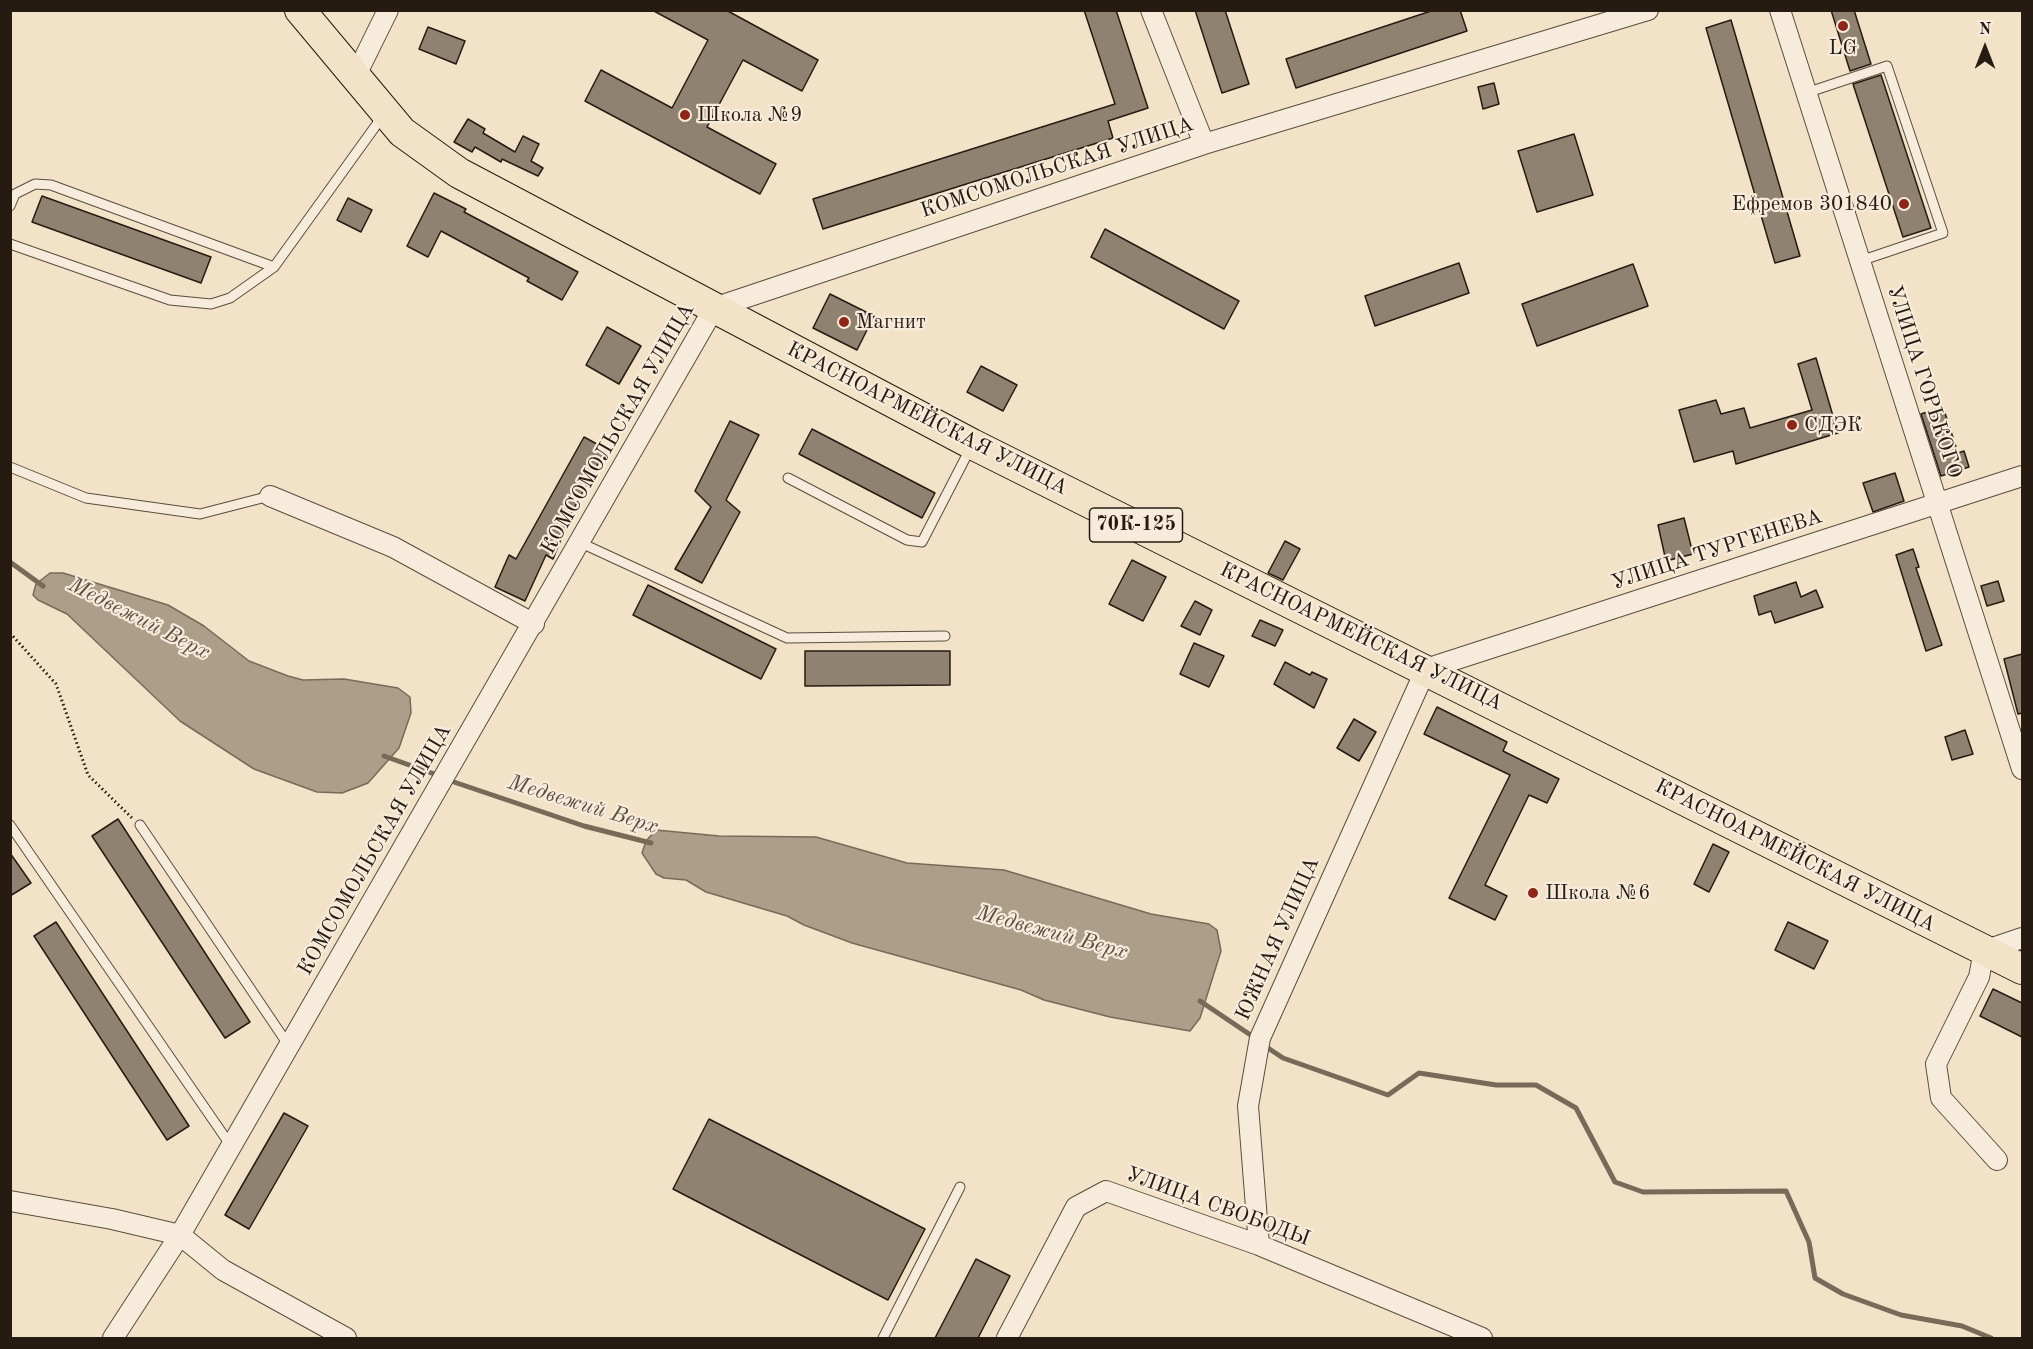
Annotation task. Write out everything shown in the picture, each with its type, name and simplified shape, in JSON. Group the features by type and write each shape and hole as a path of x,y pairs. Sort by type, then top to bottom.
{"main road":[{"name":"КРАСНОАРМЕЙСКАЯ УЛИЦА","path":"300,10 402,132 459,173 972,444 2022,969"}],"street":[{"path":"355,77 388,10"},
{"path":"1151,10 1204,144"},
{"name":"КОМСОМОЛЬСКАЯ УЛИЦА","path":"113,1338 180,1235 581,543 714,308 1204,144 1648,10"},
{"name":"УЛИЦА ГОРЬКОГО","path":"1780,10 2022,769"},
{"name":"УЛИЦА ТУРГЕНЕВА","path":"1426,669 2022,476"},
{"path":"270,496 393,547 534,624"},
{"name":"ЮЖНАЯ УЛИЦА","path":"1259,1245 1248,1106 1260,1038 1426,669"},
{"path":"1997,1160 1941,1098 1936,1064 1979,978 1984,951 2022,938"},
{"name":"УЛИЦА СВОБОДЫ","path":"1007,1338 1076,1207 1106,1191 1259,1245 1482,1338"},
{"path":"10,1201 112,1219 180,1235 223,1270 346,1338"}],"lane":[{"path":"1806,93 1887,66 1943,233 1860,261"},
{"path":"10,244 170,300 211,304 230,298 274,267 385,112"},
{"path":"10,206 15,195 35,184 51,185 274,267"},
{"path":"789,478 908,540 922,542 972,444"},
{"path":"10,467 86,498 200,514 270,496"},
{"path":"581,543 787,638 945,636"},
{"path":"10,825 231,1146"},
{"path":"140,825 289,1046"},
{"path":"883,1338 960,1187"}],"path":[{"path":"10,633 56,684 88,775 140,825"}],"water":[{"path":"50,573 63,573 168,605 204,626 249,661 288,676 303,680 344,679 398,688 410,697 411,713 399,748 368,783 342,793 317,792 254,769 180,721 67,614 38,600 33,595 36,584"},
{"path":"656,830 719,836 816,837 907,863 1004,870 1151,914 1209,924 1217,930 1221,951 1200,1018 1190,1031 1110,1017 1044,1000 1021,990 852,943 787,916 706,892 686,880 664,878 656,874 642,853 646,841"}],"building":[{"path":"652,10 726,10 818,60 802,91 743,60 707,127 776,164 760,194 585,101 601,70 672,108 708,40"},
{"path":"1084,10 1116,10 1148,108 1108,121 1113,138 823,229 813,199 1115,104"},
{"path":"1195,10 1225,10 1249,84 1222,93"},
{"path":"1434,10 1460,10 1467,31 1296,88 1286,59"},
{"path":"1831,10 1854,10 1871,64 1850,71"},
{"path":"1731,20 1800,256 1775,263 1706,28"},
{"path":"428,27 465,41 456,64 419,49"},
{"path":"1881,75 1931,228 1903,237 1853,84"},
{"path":"1494,83 1499,104 1483,109 1478,87"},
{"path":"468,119 485,129 483,133 515,152 523,136 539,144 531,161 543,168 538,176 502,159 501,162 475,147 472,152 454,142"},
{"path":"1574,134 1593,195 1537,212 1518,151"},
{"path":"434,193 466,209 464,212 578,272 562,300 527,281 529,278 441,231 428,257 407,246"},
{"path":"42,196 211,257 201,283 32,222"},
{"path":"348,198 372,210 361,232 337,220"},
{"path":"1105,229 1239,301 1224,329 1091,257"},
{"path":"1459,263 1469,293 1375,326 1365,296"},
{"path":"1633,264 1648,306 1537,346 1522,304"},
{"name":"Магнит","path":"830,294 874,316 857,350 813,328"},
{"path":"607,327 641,346 619,384 586,365"},
{"path":"1816,358 1838,433 1736,464 1733,451 1694,462 1679,410 1716,400 1721,414 1744,408 1750,428 1812,410 1798,364"},
{"path":"981,366 1017,385 1003,411 967,392"},
{"path":"1943,407 1958,453 1964,451 1969,467 1941,476 1921,414"},
{"path":"730,421 759,435 726,500 740,512 702,583 675,569 711,507 695,491"},
{"path":"812,429 935,493 922,518 799,454"},
{"path":"584,437 606,449 572,512 553,559 546,555 525,601 495,587 509,555 516,559"},
{"path":"1895,473 1904,501 1873,512 1863,483"},
{"path":"1684,518 1693,554 1666,561 1658,525"},
{"path":"1285,541 1300,549 1283,580 1268,573"},
{"path":"1913,549 1919,567 1916,568 1942,645 1926,651 1896,555"},
{"path":"1132,560 1166,577 1143,621 1109,604"},
{"path":"1998,581 2004,601 1987,606 1981,586"},
{"path":"1796,582 1801,597 1816,590 1823,607 1775,623 1771,611 1759,615 1754,596"},
{"path":"648,585 776,649 761,679 633,615"},
{"path":"1195,601 1212,610 1200,635 1181,626"},
{"path":"1260,620 1283,630 1275,646 1252,636"},
{"path":"1194,643 1224,656 1209,687 1180,674"},
{"path":"805,651 950,651 950,685 805,686"},
{"path":"2022,654 2022,713 2018,714 2004,659"},
{"path":"1285,662 1310,675 1312,672 1327,679 1314,708 1274,684"},
{"path":"1437,707 1507,742 1503,751 1559,779 1547,803 1529,795 1485,885 1507,896 1495,920 1449,898 1510,775 1424,734"},
{"path":"1354,719 1376,732 1359,761 1337,748"},
{"path":"1965,730 1973,754 1952,760 1945,737"},
{"path":"118,819 250,1022 225,1038 92,836"},
{"path":"1713,844 1729,852 1709,892 1694,884"},
{"path":"10,853 31,883 10,896"},
{"path":"56,922 189,1126 167,1140 34,936"},
{"path":"1788,922 1828,941 1814,969 1775,950"},
{"path":"1993,989 2022,1003 2022,1037 1980,1016"},
{"path":"284,1113 308,1126 249,1229 225,1215"},
{"path":"709,1119 925,1229 888,1300 673,1189"},
{"path":"976,1259 1010,1276 978,1338 935,1338"}],"waterway":[{"name":"Медвежий Верх","path":"10,562 43,586"},
{"name":"Медвежий Верх","path":"384,756 440,776"},
{"name":"Медвежий Верх","path":"448,780 584,826 651,843"},
{"name":"Медвежий Верх","path":"1200,1001 1255,1038"},
{"name":"Медвежий Верх","path":"1262,1044 1283,1058 1388,1095 1419,1073 1496,1085 1536,1085 1576,1108 1615,1182 1643,1192 1786,1191 1809,1242 1815,1278 1843,1294 1901,1315 1962,1326 1991,1338"}],"place":[{"name":"LG","path":"1843,26"},
{"name":"Школа №9","path":"685,115"},
{"name":"Ефремов 301840","path":"1904,204"},
{"name":"Магнит","path":"844,322"},
{"name":"СДЭК","path":"1792,425"},
{"name":"Школа №6","path":"1533,893"}]}
